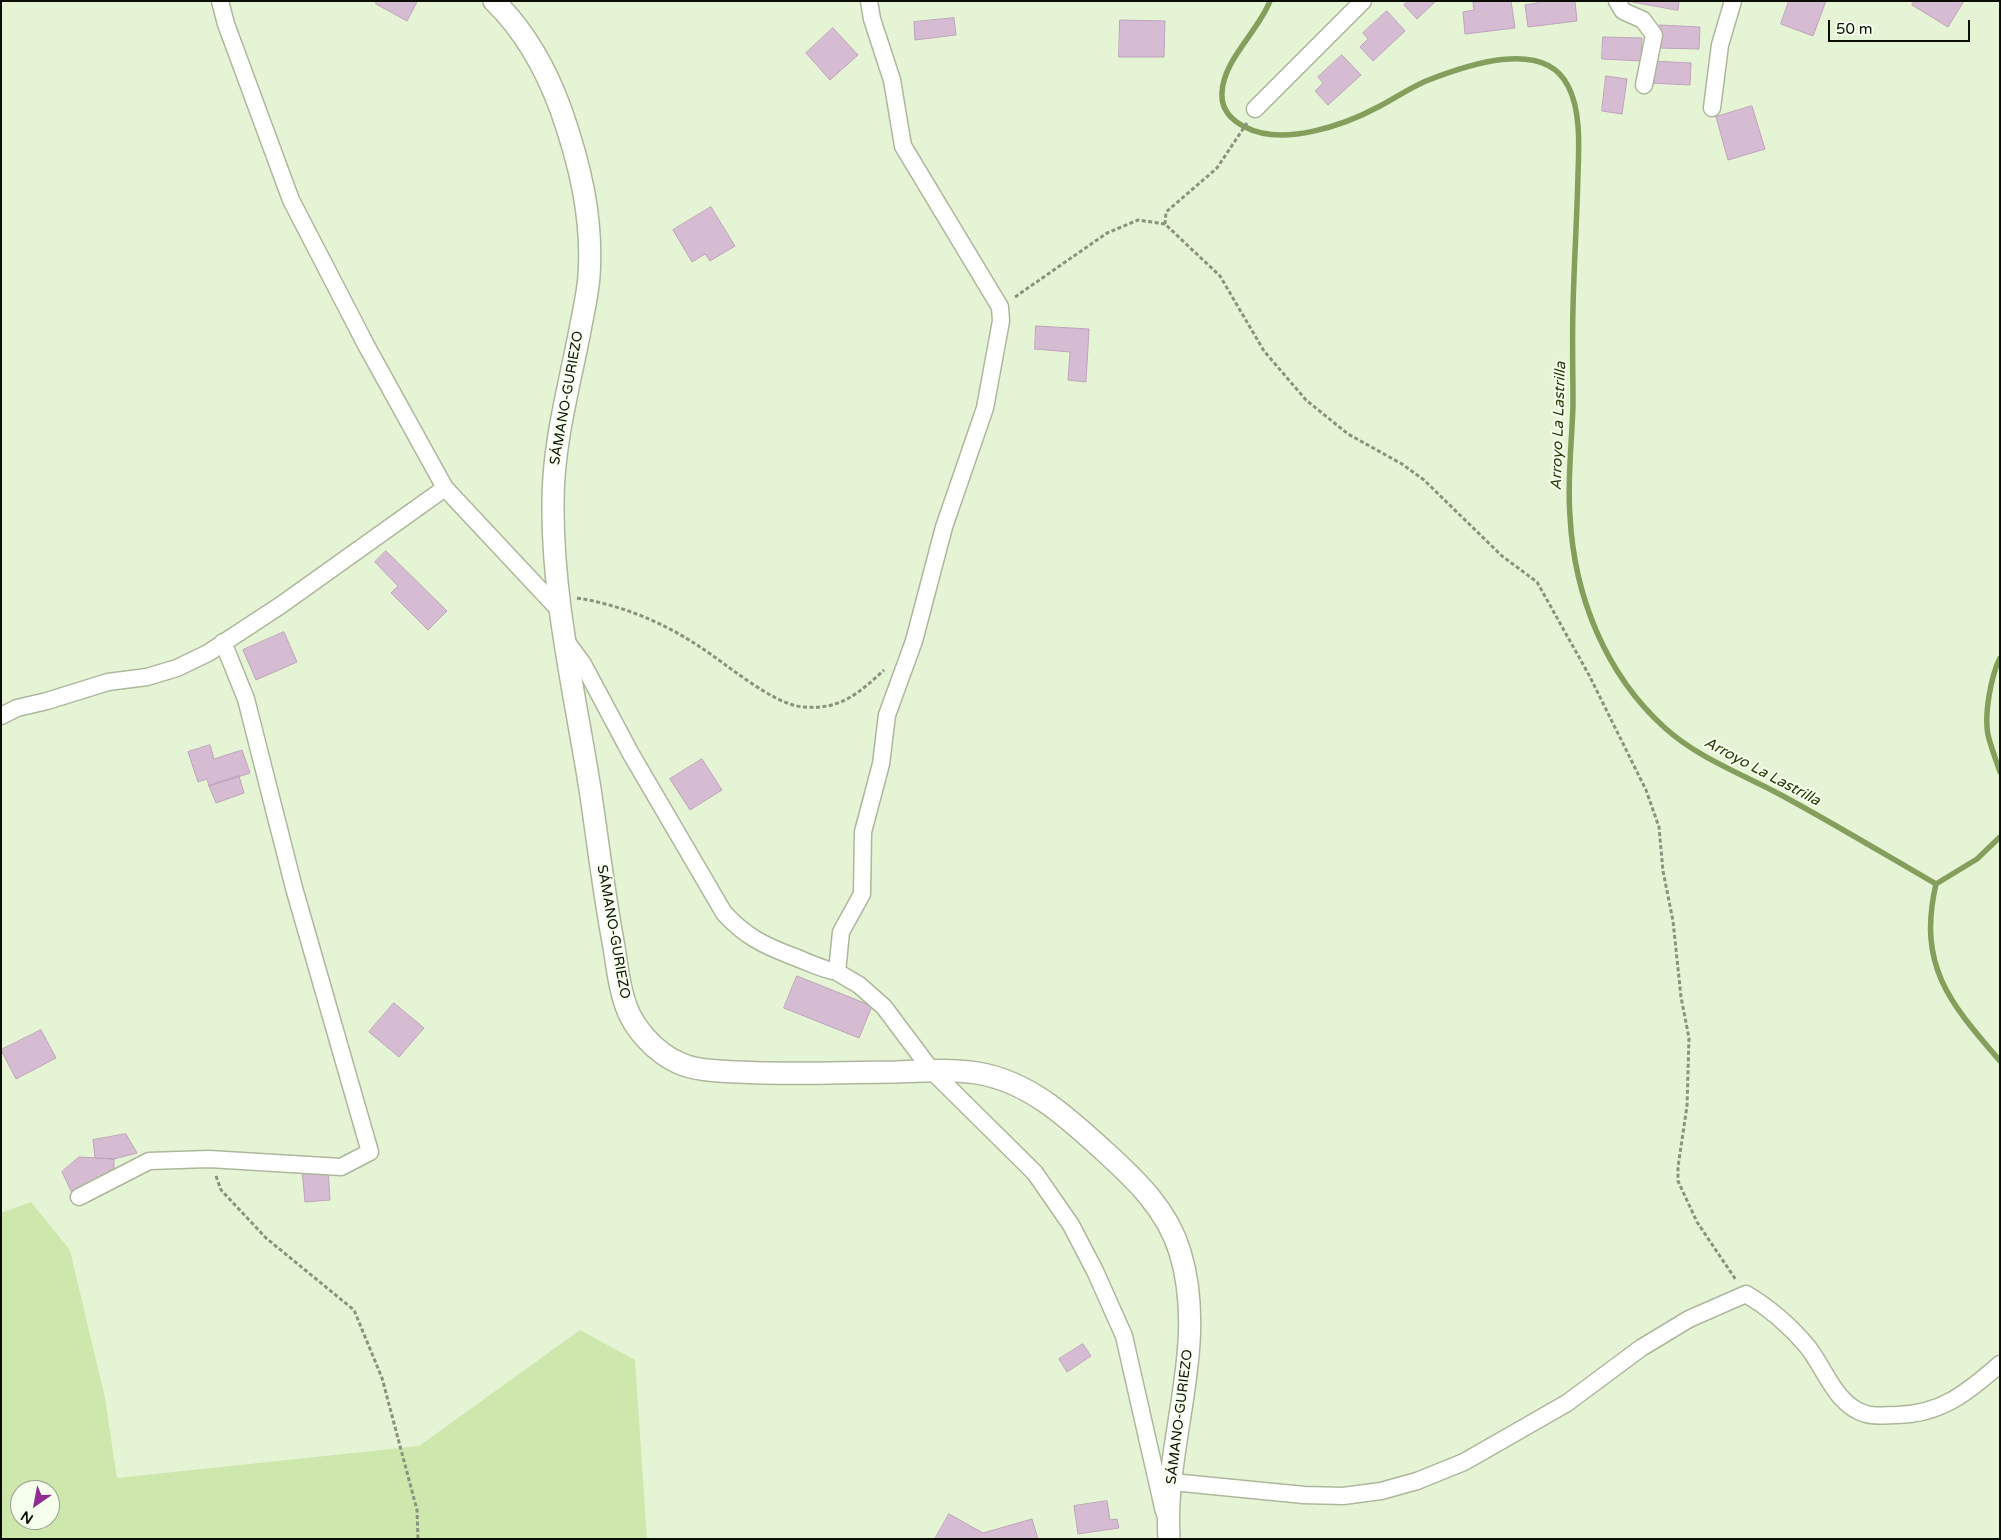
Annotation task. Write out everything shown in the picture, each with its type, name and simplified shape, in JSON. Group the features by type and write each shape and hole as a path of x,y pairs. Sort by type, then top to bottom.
{"street":[{"path":"220,1 226,24 291,200 366,345 444,488 560,604"},
{"name":"SÁMANO-GURIEZO","path":"494,1 507,14 532,46 553,89 576,154 584,186 589,224 589,278 554,467 553,506 560,604 618,971 625,1004 636,1028 658,1049 679,1063 715,1070 758,1073 932,1071 978,1074 1013,1083 1040,1098 1123,1168 1168,1219 1181,1255 1188,1291 1189,1352 1172,1482 1168,1534"},
{"path":"837,972 841,932 862,894 863,832 881,764 887,715 914,641 944,527 985,408 1001,321 1000,307 903,146 892,80 872,19 869,1"},
{"path":"1253,113 1363,1"},
{"path":"1616,1 1623,11 1643,20 1654,35 1644,85"},
{"path":"1712,108 1720,45 1732,1"},
{"path":"1,716 17,708 47,701 108,682 147,677 177,668 208,653 282,605 444,488"},
{"path":"566,640 583,664 630,754 724,913 741,931 775,951 820,968 837,972 859,985 884,1007 932,1071 1035,1173 1071,1225 1095,1271 1124,1336 1168,1534"},
{"path":"80,1197 149,1161 209,1159 341,1167 370,1152 294,888 246,699 223,642"},
{"path":"1172,1482 1304,1495 1343,1496 1381,1491 1417,1481 1464,1462 1567,1403 1641,1348 1689,1319 1746,1294 1764,1305 1807,1347 1827,1379 1848,1403 1866,1414 1919,1415 1956,1400 2000,1364"}],"path":[{"path":"1165,224 1166,212 1217,168 1253,113"},
{"path":"1000,307 1107,233 1138,220 1165,224 1220,276 1264,351 1306,400 1348,434 1402,464 1424,480 1502,556 1537,582 1561,622 1646,790 1659,827 1663,871 1673,921 1681,997 1688,1038 1688,1091 1678,1167 1678,1181 1682,1194 1697,1222 1746,1294"},
{"path":"560,604 589,600 658,622 699,646 782,702 804,707 836,704 856,696 890,664"},
{"path":"209,1159 221,1190 266,1238 354,1310 382,1378 417,1510 418,1539"}],"green space":[{"path":"31,1202 70,1250 105,1398 117,1478 419,1446 580,1330 635,1360 647,1539 1,1539 1,1213"}],"building":[{"path":"377,1 417,2 407,21 376,4"},
{"path":"1408,1 1436,1 1417,19 1404,5"},
{"path":"1511,1 1515,28 1465,34 1463,12 1474,10 1473,3"},
{"path":"1537,1 1575,1 1577,21 1528,27 1525,5 1537,3"},
{"path":"1627,1 1679,1 1678,10"},
{"path":"1789,1 1826,1 1813,36 1781,24"},
{"path":"1914,1 1964,1 1948,27 1912,5"},
{"path":"1387,11 1405,31 1373,61 1360,47 1368,39 1363,33"},
{"path":"954,18 956,35 915,40 914,22"},
{"path":"1120,20 1165,21 1164,57 1119,57"},
{"path":"1660,25 1700,27 1699,49 1659,48"},
{"path":"833,28 858,55 830,80 806,53"},
{"path":"1603,37 1642,38 1641,61 1602,59"},
{"path":"1342,55 1361,75 1328,105 1315,91 1323,83 1318,77"},
{"path":"1651,61 1691,63 1690,85 1651,83"},
{"path":"1606,76 1627,79 1622,114 1602,111"},
{"path":"1752,106 1765,149 1728,160 1716,117"},
{"path":"711,207 735,246 710,261 705,254 692,262 673,230"},
{"path":"1036,326 1089,329 1086,382 1068,380 1070,352 1035,349"},
{"path":"386,551 447,611 428,630 391,593 398,586 375,562"},
{"path":"284,632 297,662 256,680 243,650"},
{"path":"210,745 214,759 242,750 250,773 209,786 207,779 198,782 188,752"},
{"path":"702,759 722,790 690,810 670,779"},
{"path":"239,776 244,793 216,803 209,786"},
{"path":"797,976 872,1006 859,1038 784,1008"},
{"path":"394,1003 424,1028 399,1057 369,1032"},
{"path":"41,1030 56,1058 16,1079 1,1050"},
{"path":"126,1134 137,1153 114,1159 95,1158 93,1140"},
{"path":"79,1157 114,1159 114,1173 72,1193 62,1172"},
{"path":"328,1168 330,1200 305,1202 302,1170"},
{"path":"1083,1344 1091,1356 1067,1372 1059,1359"},
{"path":"1107,1501 1110,1520 1117,1519 1119,1528 1078,1534 1074,1506"},
{"path":"949,1514 983,1533 1032,1519 1038,1539 935,1539"}],"waterway":[{"name":"Arroyo La Lastrilla","path":"1270,1 1258,24 1228,69 1222,93 1223,104 1231,117 1245,127 1260,133 1277,135 1295,134 1332,126 1366,113 1426,81 1481,63 1523,59 1541,62 1557,71 1568,86 1572,96 1577,117 1579,141 1569,502 1578,575 1596,631 1625,683 1644,707 1678,739 1706,757 1766,787 1936,884"},
{"path":"2000,658 1991,685 1987,717 1988,735 2000,772"},
{"path":"1936,884 1977,859 2000,837"},
{"name":"Arroyo La Lastrilla","path":"1936,884 1931,913 1931,938 1935,961 1942,981 1966,1020 2000,1061"}]}
